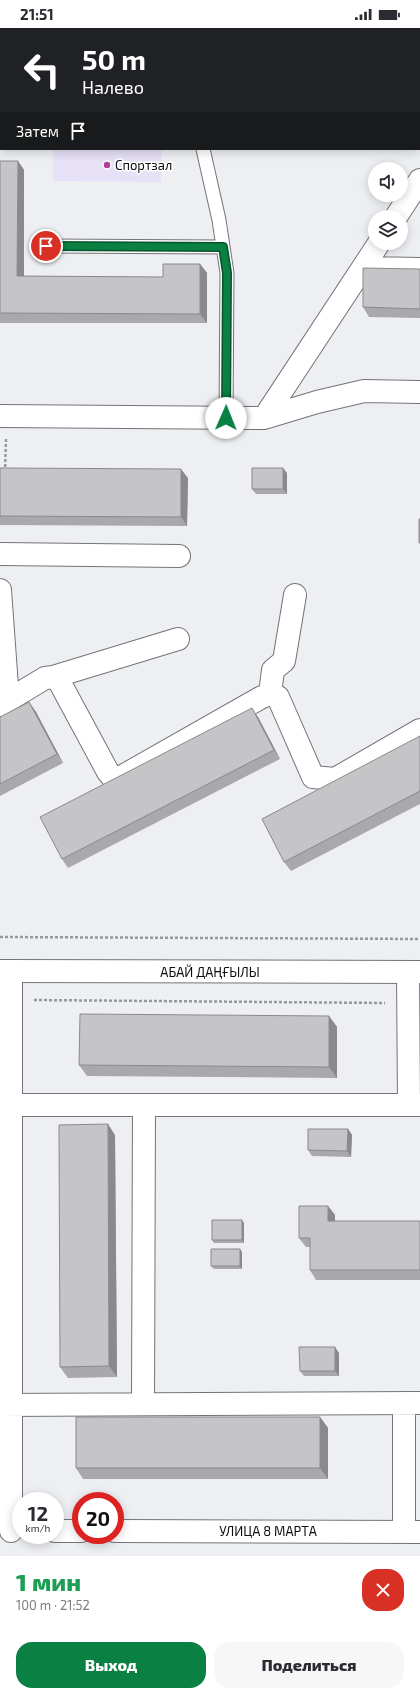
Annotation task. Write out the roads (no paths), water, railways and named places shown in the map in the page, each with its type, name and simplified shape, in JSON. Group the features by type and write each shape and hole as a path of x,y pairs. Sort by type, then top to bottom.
{"street":[{"path":"401,210 420,180"},
{"path":"264,418 375,250"},
{"path":"363,268 420,269"},
{"path":"4,416 264,418 317,402 364,391 420,392"},
{"path":"0,554 179,556"},
{"path":"0,590 4,703 45,678 53,677 178,639"},
{"path":"270,694 273,670 284,661 295,595"},
{"path":"53,677 59,681 108,772 113,778 121,777 262,697 270,694 278,697 313,777 335,779 420,730"},
{"path":"6,971 11,1000 6,1105 6,1405 11,1531"},
{"name":"АБАЙ ДАҢҒЫЛЫ","path":"6,971 414,972"},
{"path":"6,1105 414,1105 408,1003 414,972"},
{"path":"143,1404 144,1105"},
{"path":"6,1405 412,1403 412,1532"},
{"name":"УЛИЦА 8 МАРТА","path":"124,1531 412,1532"}],"lane":[{"path":"203,150 219,220 227,273 226,418"},
{"path":"46,246 223,247"}],"place":[{"name":"Спортзал","path":"107,165"}]}
